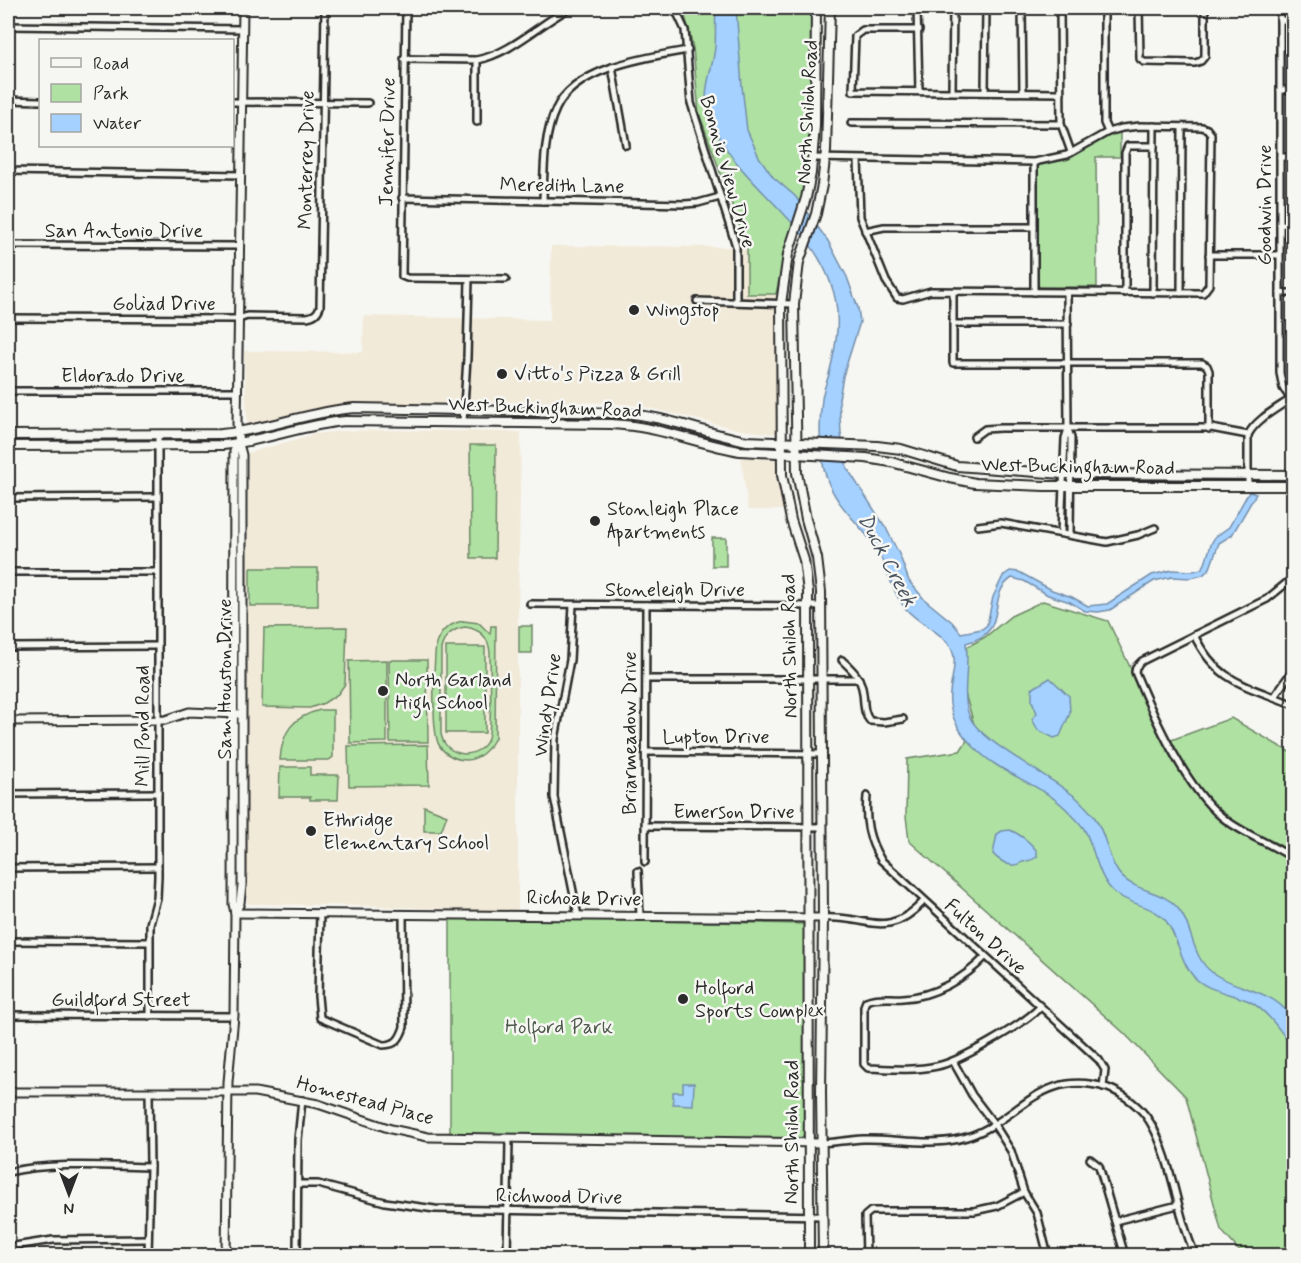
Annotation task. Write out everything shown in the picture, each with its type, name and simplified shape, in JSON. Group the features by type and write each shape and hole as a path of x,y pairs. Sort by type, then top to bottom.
{"main road":[{"name":"North Shiloh Road","path":"809,1256 807,574 784,489 780,443 781,304 788,254 806,198 813,158 816,8"},
{"name":"North Shiloh Road","path":"823,1256 821,606 820,574 799,486 796,454 794,304 795,283 819,200 825,158 830,8"},
{"path":"806,198 819,200"},
{"path":"374,409 374,420"},
{"name":"West Buckingham Road","path":"8,435 238,433 306,415 335,410 576,412 635,414 738,439 901,449 957,466 1067,474 1293,475"},
{"path":"575,423 576,412"},
{"path":"306,415 306,426"},
{"name":"West Buckingham Road","path":"8,446 158,447 238,444 306,426 374,420 629,424 653,428 723,448 781,454 853,457 891,462 975,483 1067,486 1293,486"},
{"path":"691,439 695,428"},
{"path":"808,1018 822,1018"}],"street":[{"name":"Sam Houston Drive","path":"226,1256 228,1091 234,1016 235,913 233,904 238,714 238,575 234,451 238,444 243,8"},
{"name":"Monterrey Drive","path":"318,312 320,308 325,8"},
{"name":"Jennifer Drive","path":"406,8 401,272 403,277 407,278 469,279"},
{"path":"404,59 477,60 499,53 569,8"},
{"name":"Bonnie View Drive","path":"671,8 678,15 685,30 690,103 736,246 736,302"},
{"path":"917,8 919,91"},
{"path":"952,91 953,8"},
{"path":"985,92 986,8"},
{"path":"1023,8 1023,92"},
{"path":"1060,8 1061,124 1071,152"},
{"path":"1104,8 1104,123 1108,132"},
{"path":"1139,8 1140,59 1144,62 1195,63 1201,61 1205,56 1205,8"},
{"name":"Goodwin Drive","path":"1280,8 1280,373 1283,388 1292,398"},
{"path":"1280,20 1293,21"},
{"path":"8,26 243,29"},
{"path":"919,30 863,30 858,32 855,36 853,91 1060,93"},
{"path":"543,201 544,166 549,134 556,108 565,96 585,80 612,67 688,50"},
{"path":"477,60 477,122"},
{"path":"612,67 626,145"},
{"path":"1280,90 1293,90"},
{"path":"8,100 39,101"},
{"path":"234,102 368,103"},
{"path":"852,123 1061,124"},
{"path":"1153,293 1154,126"},
{"path":"1181,293 1182,127"},
{"path":"813,158 1034,162 1071,152 1108,132 1122,128 1202,127 1211,134 1209,285 1203,293 931,291 903,299 897,298 892,294 860,217 858,159"},
{"path":"1125,293 1125,153 1128,146 1154,146"},
{"path":"1280,157 1293,157"},
{"path":"1034,162 1034,292"},
{"path":"8,171 241,175"},
{"name":"Meredith Lane","path":"402,198 685,204 720,197"},
{"path":"1280,224 1293,225"},
{"path":"865,231 884,227 1034,227"},
{"name":"San Antonio Drive","path":"8,244 240,246"},
{"path":"1209,255 1279,255"},
{"path":"463,422 469,279 506,279"},
{"path":"953,292 953,363 1202,363 1209,371 1209,429"},
{"path":"1067,292 1068,429 1065,438 1070,535"},
{"path":"1280,293 1293,293"},
{"path":"697,301 794,304"},
{"name":"Goliad Drive","path":"8,318 239,319 247,316 307,317 318,312"},
{"path":"954,324 1068,324"},
{"name":"Eldorado Drive","path":"8,391 238,391"},
{"path":"1248,486 1248,435 1256,424 1292,398"},
{"path":"974,437 985,429 1209,429 1248,435"},
{"name":"Mill Pond Road","path":"150,1016 150,919 157,898 158,867 158,435"},
{"path":"1061,533 1067,486"},
{"path":"8,498 157,497"},
{"path":"978,526 1001,523 1107,542 1138,535 1155,528"},
{"path":"8,572 157,572"},
{"path":"1293,577 1267,599 1142,661 1136,667 1135,672 1177,759 1195,789 1223,819 1293,860"},
{"name":"Stoneleigh Drive","path":"530,604 821,606"},
{"name":"Windy Drive","path":"573,605 570,660 555,739 554,797 578,916"},
{"name":"Briarmeadow Drive","path":"645,862 646,605"},
{"path":"1194,635 1208,659 1228,678 1293,705"},
{"path":"8,647 158,646"},
{"path":"842,660 859,679 865,716 870,721 884,722 903,719"},
{"path":"1274,697 1293,668"},
{"path":"646,679 859,679"},
{"path":"8,721 157,719 173,718 189,712 238,714"},
{"name":"Lupton Drive","path":"645,752 822,754"},
{"path":"8,794 158,793"},
{"name":"Fulton Drive","path":"867,796 867,826 873,847 889,869 1103,1065 1105,1076 1103,1087"},
{"name":"Emerson Drive","path":"645,826 823,827"},
{"path":"8,868 158,867"},
{"path":"638,871 640,916"},
{"name":"Richoak Drive","path":"235,913 823,918 849,919 869,924 894,922 912,913 924,901"},
{"path":"320,913 318,996 320,1018 383,1045 394,1044 404,1027 403,914"},
{"path":"8,941 149,942"},
{"path":"985,957 967,973 930,993 905,998 874,998 866,1001 864,1006 864,1064 868,1068 919,1069 938,1066 953,1061 1022,1023 1040,1007"},
{"name":"Guildford Street","path":"8,1016 234,1016"},
{"path":"953,1061 972,1095 1011,1151 1024,1192 1037,1213 1048,1256"},
{"path":"822,1143 862,1139 945,1141 971,1136 994,1124 1033,1096 1054,1087 1080,1083 1103,1087 1128,1099 1150,1121 1160,1143 1196,1256"},
{"name":"Homestead Place","path":"8,1092 228,1091 264,1093 329,1107 391,1129 419,1136 509,1140 822,1143"},
{"path":"148,1256 149,1092"},
{"path":"302,1100 299,1123 297,1255 316,1256"},
{"path":"507,1256 509,1140"},
{"path":"1090,1159 1099,1166 1125,1256"},
{"path":"8,1172 26,1168 60,1166 150,1167"},
{"name":"Richwood Drive","path":"298,1184 318,1184 385,1203 435,1209 822,1216"},
{"path":"866,1256 865,1222 867,1213 871,1210 974,1211 997,1206 1024,1192"},
{"path":"1115,1221 1178,1205"},
{"path":"8,1247 53,1240 148,1239"}],"shaded area":[{"path":"551,246 747,247 747,294 776,294 776,434 741,430 645,407 611,403 337,405 247,424 244,351 363,352 364,316 550,320"},
{"name":"North Garland High School","path":"386,430 521,432 518,615 518,912 247,904 248,453 315,434"},
{"path":"741,457 777,459 785,510 748,510"}],"green space":[{"path":"683,8 813,8 810,158 805,191 788,238 776,294 747,294 747,247 699,113 693,48"},
{"path":"1120,131 1120,157 1096,157 1097,287 1040,287 1037,284 1038,167 1041,163 1073,155 1096,141"},
{"path":"470,445 496,445 495,558 471,558"},
{"path":"712,538 726,538 726,566 712,566"},
{"path":"250,568 318,568 318,606 250,606"},
{"path":"1043,601 1108,621 1166,742 1231,718 1293,754 1293,1255 1242,1254 1221,1230 1186,1097 1124,1033 909,841 906,816 907,759 960,751 975,728 962,683 965,648 985,637 1011,616"},
{"path":"458,622 479,623 490,634 491,626 496,626 495,738 484,753 467,760 451,756 441,749 436,737 434,712 436,644 443,631","holes":["465,627 483,635 488,643 491,685 490,725 485,745 475,752 463,754 449,748 441,734 441,649 444,640 452,631"]},
{"path":"519,626 532,626 532,653 519,653"},
{"path":"347,627 345,684 338,694 310,708 262,707 264,628"},
{"path":"446,647 485,647 485,733 446,733"},
{"path":"387,660 387,742 350,743 349,661"},
{"path":"389,660 427,660 428,742 390,742"},
{"path":"320,710 333,710 333,757 329,760 280,760 283,741 290,727 302,717"},
{"path":"428,745 429,785 349,786 348,746"},
{"path":"280,767 310,767 310,775 339,775 338,800 279,797"},
{"path":"424,806 447,815 441,831 424,831"},
{"name":"Holford Park","path":"450,917 804,924 805,1135 800,1138 450,1134"}],"water":[{"name":"Duck Creek","path":"716,8 736,8 747,130 759,157 773,177 795,196 828,241 847,277 858,308 860,322 843,376 839,399 841,434 847,468 886,528 909,581 924,599 952,622 961,633 982,629 987,625 993,597 1003,576 1010,571 1019,572 1088,606 1107,604 1152,575 1172,570 1201,569 1215,537 1229,527 1249,492 1256,494 1232,535 1219,543 1210,568 1203,575 1154,581 1110,610 1085,611 1070,602 1048,595 1024,581 1012,578 999,594 989,631 980,638 966,643 966,698 969,715 975,726 987,737 1069,792 1090,811 1099,824 1114,866 1124,879 1162,896 1176,906 1186,922 1200,958 1213,973 1222,979 1268,997 1286,1011 1294,1024 1293,1048 1274,1022 1256,1005 1208,987 1196,979 1186,966 1166,921 1155,912 1121,897 1109,887 1100,871 1083,827 1061,804 986,758 962,734 950,704 954,664 952,649 942,637 910,614 901,602 874,545 841,505 826,476 821,448 820,417 836,340 837,317 834,295 820,260 805,238 735,161 710,117 706,98 715,47"},
{"path":"1050,678 1069,696 1070,713 1060,736 1054,738 1038,730 1032,719 1037,713 1032,701 1032,689"},
{"path":"1010,830 1031,844 1037,851 1037,857 1012,865 1003,862 993,854 997,834"},
{"path":"683,1083 694,1083 693,1105 673,1104 673,1092 683,1092"}],"place":[{"name":"Wingstop","path":"634,310"},
{"name":"Vitto's Pizza & Grill","path":"502,374"},
{"name":"Stonleigh Place Apartments","path":"595,521"},
{"name":"North Garland High School","path":"383,691"},
{"name":"Ethridge Elementary School","path":"311,831"},
{"name":"Holford Sports Complex","path":"683,999"}]}
